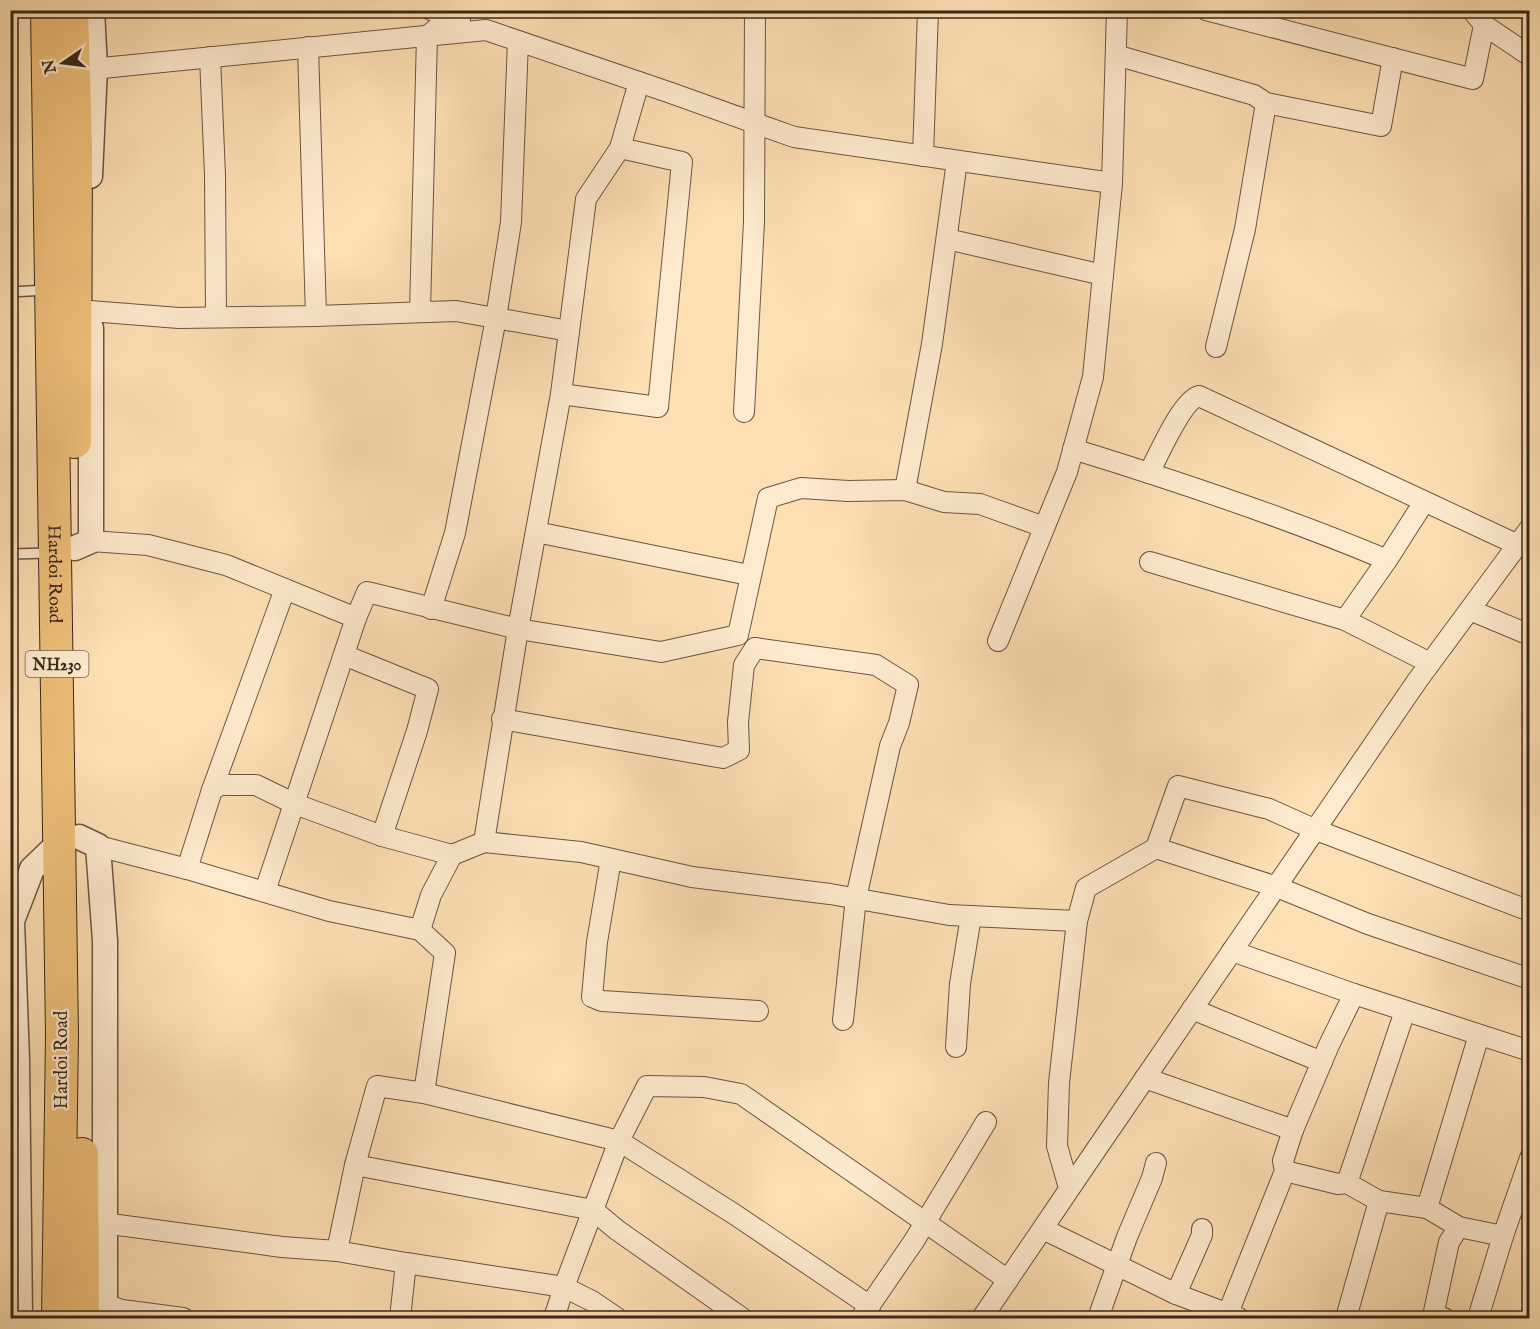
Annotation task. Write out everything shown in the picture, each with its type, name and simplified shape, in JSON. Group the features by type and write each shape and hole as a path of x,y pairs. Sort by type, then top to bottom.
{"highway":[{"name":"Hardoi Road","path":"47,10 52,290 74,547"},
{"name":"Hardoi Road","path":"72,10 84,70 76,145 74,547 82,1191 94,1310"},
{"name":"Hardoi Road","path":"58,1318 62,1035 79,842"}],"street":[{"path":"92,10 84,70 90,311 74,547 148,545 226,565 356,618"},
{"path":"431,10 794,137 1112,183"},
{"path":"744,412 754,222 755,10"},
{"path":"998,641 1067,472 1093,377 1112,183 1117,10"},
{"path":"1206,10 1473,79 1478,17"},
{"path":"923,156 927,11"},
{"path":"427,36 451,17"},
{"path":"1478,17 1530,56"},
{"path":"84,70 486,30"},
{"path":"420,312 427,36"},
{"path":"431,609 455,532 496,318 511,222 518,41"},
{"path":"308,47 316,316"},
{"path":"1116,55 1254,95 1266,102 1381,126 1393,58"},
{"path":"210,57 215,175 216,317"},
{"path":"484,842 502,719 561,394 586,199 620,148 639,82"},
{"path":"1216,347 1245,229 1266,102"},
{"path":"561,394 658,407 682,162 620,148"},
{"path":"905,490 933,344 957,161"},
{"path":"947,239 1103,274"},
{"path":"90,311 180,318 456,311 569,331"},
{"path":"1149,472 1184,408 1193,398 1199,396 1518,545"},
{"path":"1073,449 1149,472 1332,537 1387,560"},
{"path":"265,891 356,618 367,592 518,629 661,652 738,634 749,575 768,498 801,488 848,491 905,490 944,502 980,504 1044,527"},
{"path":"1345,620 1424,502"},
{"path":"982,1318 1430,663 1530,528"},
{"path":"536,532 749,575"},
{"path":"1150,562 1345,620 1430,663"},
{"path":"188,868 213,790 285,589"},
{"path":"1470,610 1530,634"},
{"path":"502,719 723,758 739,750 738,722 744,665 755,648 876,665 908,685 899,723 890,746 856,898 843,1020"},
{"path":"344,656 428,688 417,731 382,836"},
{"path":"213,790 220,785 256,785 295,804 382,836 452,855 484,842 581,852 692,877 856,898 949,915 1077,921"},
{"path":"1070,1188 1057,1146 1059,1083 1077,921 1086,888 1156,848 1178,786 1269,809 1316,830 1530,911"},
{"path":"79,842 105,941 105,1217 94,1310 122,1310 183,1318"},
{"path":"20,1318 17,1060 12,921 32,869 79,842 188,868 329,911 420,930 445,953 424,1093"},
{"path":"1156,848 1277,886 1368,924 1530,979"},
{"path":"420,930 431,895 452,855"},
{"path":"611,859 597,942 592,997 602,1001 758,1011"},
{"path":"956,1047 960,984 970,916"},
{"path":"1232,951 1354,994 1530,1051"},
{"path":"1043,1228 1176,1294 1234,1316 1285,1171 1283,1161 1293,1130 1354,994"},
{"path":"1192,1009 1322,1062"},
{"path":"1347,1183 1405,1011"},
{"path":"1427,1208 1479,1035"},
{"path":"1145,1078 1293,1130"},
{"path":"337,1251 377,1086 424,1093 619,1141 734,1214 866,1312 925,1223 986,1122"},
{"path":"554,1318 619,1141 647,1086 704,1087 741,1094 1008,1280"},
{"path":"1478,1318 1530,1158"},
{"path":"1098,1318 1156,1163"},
{"path":"356,1165 593,1210 617,1230 742,1318"},
{"path":"1285,1171 1338,1184 1347,1183 1379,1201 1427,1208 1460,1227 1503,1236"},
{"path":"82,1191 111,1224 282,1247 337,1251 564,1287 592,1301 617,1318"},
{"path":"1346,1318 1379,1201"},
{"path":"1444,1318 1433,1316 1449,1242 1460,1227"},
{"path":"1176,1294 1202,1235 1202,1229"},
{"path":"400,1318 406,1263"}],"lane":[{"path":"10,292 52,290"},
{"path":"10,554 74,547"}]}
